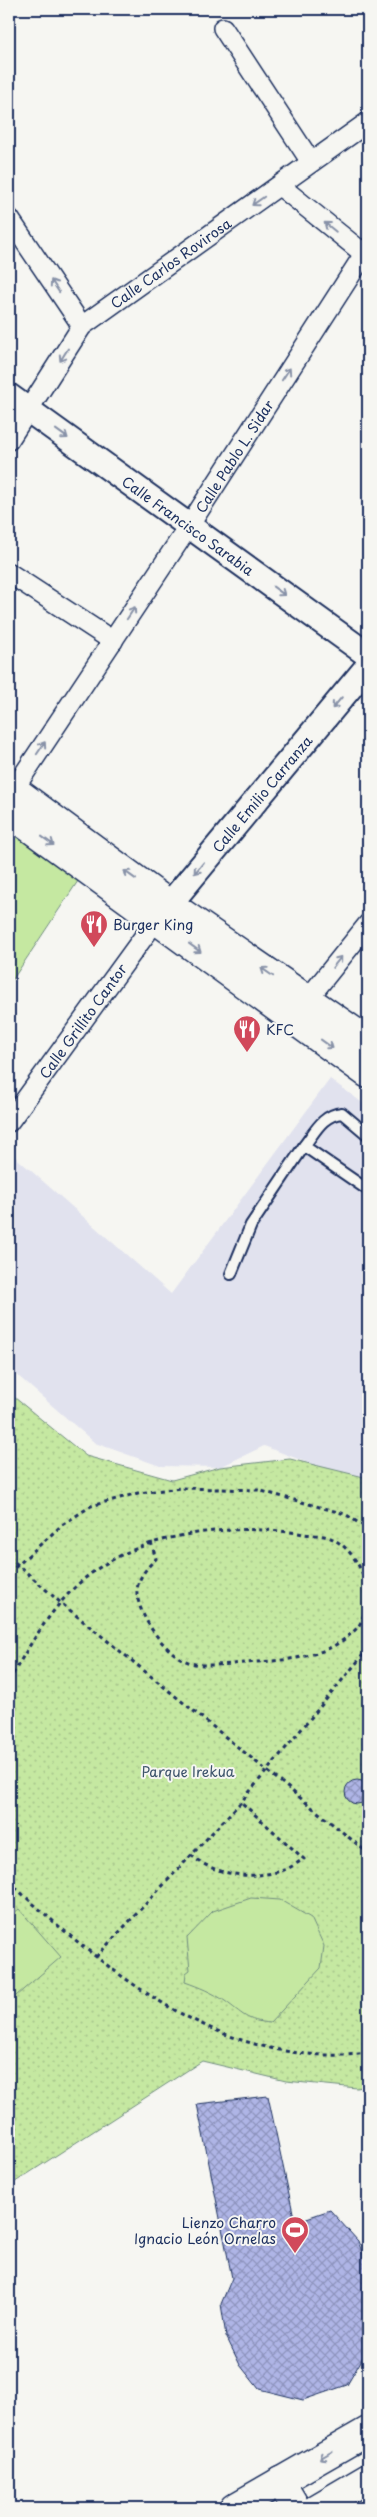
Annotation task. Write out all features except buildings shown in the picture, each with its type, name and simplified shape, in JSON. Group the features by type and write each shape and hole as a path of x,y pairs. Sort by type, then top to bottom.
{"main road":[{"path":"10,796 163,912 368,1074"},
{"path":"163,912 307,1000 368,1041"},
{"path":"234,2508 368,2431"},
{"path":"317,2508 368,2478"},
{"path":"280,2482 296,2508"}],"street":[{"path":"223,28 311,162"},
{"name":"Calle Carlos Rovirosa","path":"9,440 82,326 368,122"},
{"path":"280,186 367,253"},
{"path":"9,218 82,326"},
{"name":"Calle Pablo L. Sidar","path":"10,796 367,253"},
{"name":"Calle Francisco Sarabia","path":"9,396 368,655"},
{"path":"9,573 113,640"},
{"name":"Calle Emilio Carranza","path":"163,912 368,666"},
{"name":"Calle Grillito Cantor","path":"9,1122 163,912"},
{"path":"307,1000 368,924"}],"lane":[{"path":"231,1274 251,1225 322,1121 332,1114 342,1113 368,1135"},
{"path":"304,1146 368,1190"}],"path":[{"path":"9,1573 62,1525 91,1506 138,1493 181,1488 258,1490 345,1514 368,1530"},
{"path":"9,1681 26,1651 61,1603 88,1575 122,1554 151,1542 220,1531 248,1530 277,1530 332,1538 350,1552 363,1572 368,1591"},
{"path":"151,1542 156,1558 144,1570 137,1593 152,1631 166,1647 191,1663 231,1664 296,1659 331,1648 358,1627 368,1600"},
{"path":"9,1557 61,1603 368,1853"},
{"path":"96,1957 241,1802 368,1649"},
{"path":"191,1855 201,1864 224,1873 248,1874 284,1870 304,1859 241,1802"},
{"path":"9,1882 96,1957 134,1986 202,2026 268,2049 337,2057 368,2053"}],"shaded area":[{"path":"330,1079 368,1107 368,1486 264,1446 220,1467 160,1466 95,1443 9,1368 9,1158 12,1154 171,1294"}],"green space":[{"path":"9,831 78,881 9,985"},
{"name":"Parque Irekua","path":"9,1393 86,1456 172,1480 220,1467 290,1459 368,1478 368,2086 357,2088 286,2081 202,2061 9,2186"},
{"path":"251,1898 280,1900 311,1918 324,1946 321,1968 270,2023 250,2019 215,1995 185,1982 186,1973 190,1970 187,1938 213,1911"},
{"path":"19,1909 61,1957 9,2002 9,1917"}],"place":[{"name":"Burger King","path":"94,948"},
{"name":"KFC","path":"247,1053"},
{"name":"Lienzo Charro Ignacio León Ornelas","path":"295,2254"}]}
